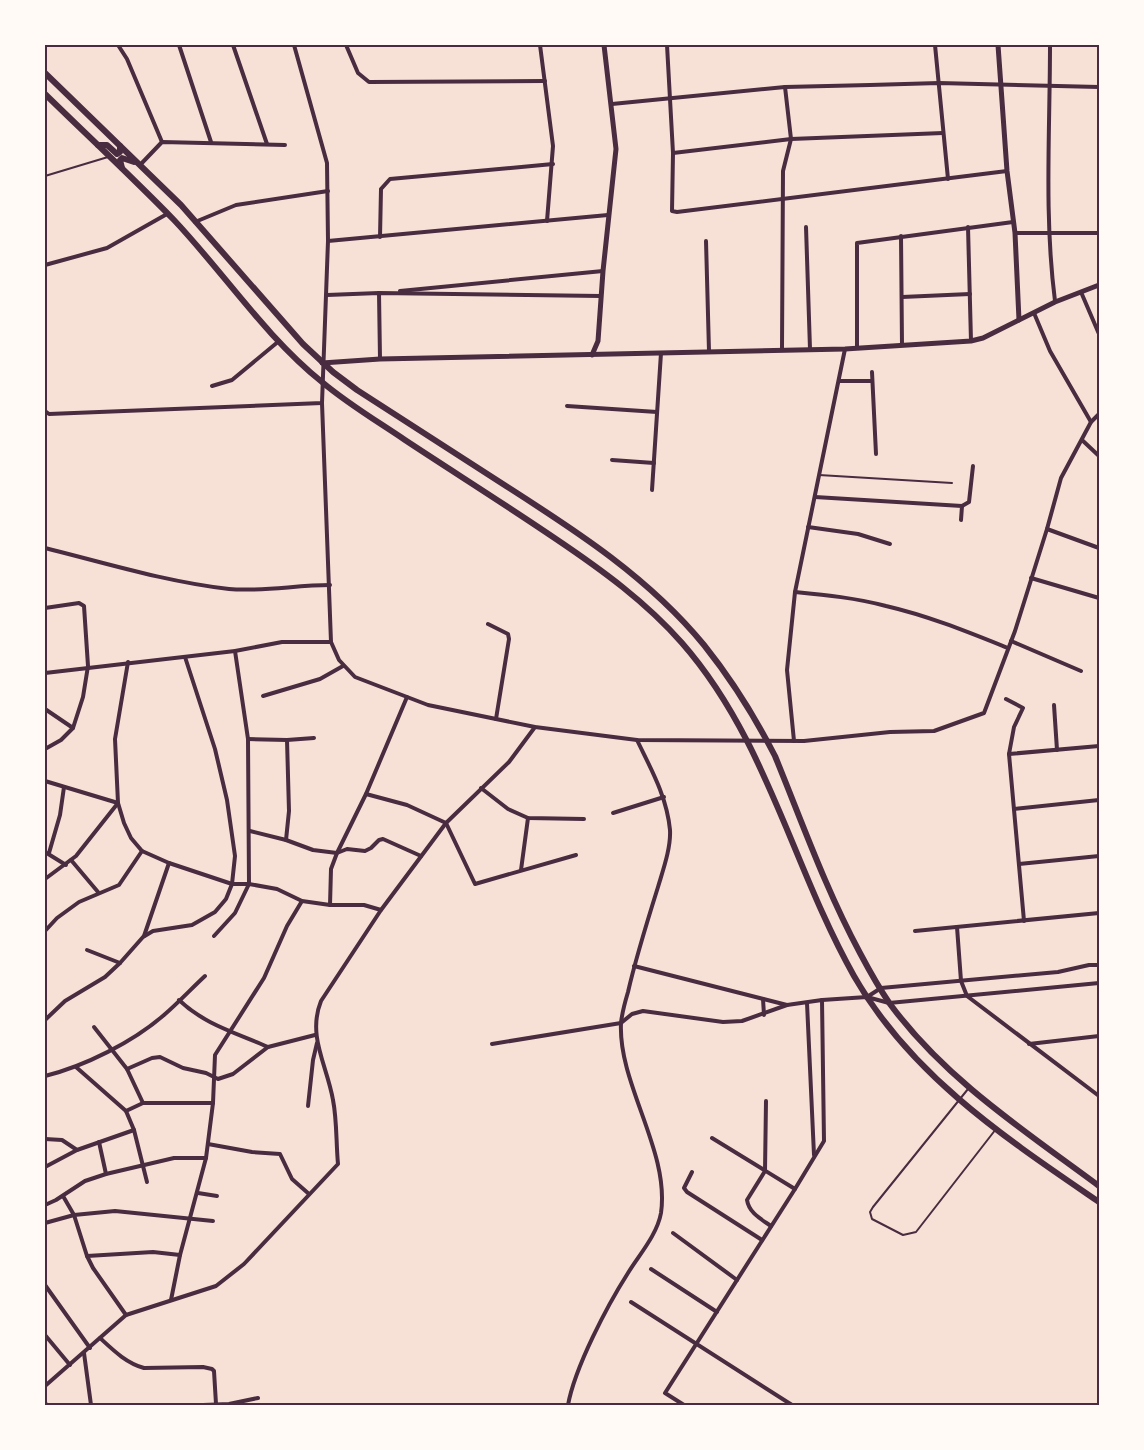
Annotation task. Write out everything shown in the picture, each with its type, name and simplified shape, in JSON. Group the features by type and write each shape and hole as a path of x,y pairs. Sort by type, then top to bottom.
{"main road":[{"path":"592,355 597,346 616,149 604,45"},
{"path":"998,45 1007,171 1015,233 1019,320"},
{"path":"45,73 180,205 322,363 357,390 574,529 638,578 676,614 703,644 745,701 767,741 828,888 889,1003 936,1057 969,1088 1099,1186"},
{"path":"45,94 167,214 279,341 322,382 580,555 630,592 681,641 708,674 749,742 816,901 837,944 867,997 901,1044 958,1099 1099,1203"},
{"path":"98,145 107,145 117,154 120,152 119,146"},
{"path":"122,168 120,160 124,158 140,165"},
{"path":"322,363 381,359 845,349 971,341 983,338 1056,302 1099,285"}],"street":[{"path":"118,45 127,59 162,142"},
{"path":"179,45 211,142"},
{"path":"233,45 267,144"},
{"path":"294,45 327,163 327,295 322,363 322,403 331,642 343,666 355,677 428,705 535,727 637,740 794,741 890,732 934,731 984,713 1011,641 1061,478 1091,422 1099,414"},
{"path":"346,45 358,73 364,80 375,83 545,81"},
{"path":"540,45 553,146 547,221"},
{"path":"667,45 673,153 672,212 1007,171"},
{"path":"935,45 948,179"},
{"path":"1050,45 1047,197 1050,259 1056,302"},
{"path":"612,104 785,87 939,82 1000,86 1099,87"},
{"path":"782,349 783,171 790,139 785,87"},
{"path":"673,153 790,139 943,133"},
{"path":"140,165 162,142 285,145"},
{"path":"380,237 381,189 390,180 553,164"},
{"path":"194,222 236,205 328,191"},
{"path":"45,265 107,248 167,214"},
{"path":"328,241 608,215"},
{"path":"857,348 857,243 1013,222"},
{"path":"806,227 810,349"},
{"path":"968,227 971,341"},
{"path":"1015,233 1099,233"},
{"path":"901,237 902,345"},
{"path":"706,241 709,351"},
{"path":"379,293 603,271"},
{"path":"1081,292 1099,334"},
{"path":"327,295 379,293 601,296"},
{"path":"379,293 381,359"},
{"path":"902,297 970,294"},
{"path":"1034,313 1050,351 1091,422"},
{"path":"212,386 232,380 279,341"},
{"path":"794,741 787,670 795,592 845,349"},
{"path":"652,490 662,352"},
{"path":"872,372 876,454"},
{"path":"839,381 872,381"},
{"path":"45,411 49,414 322,403"},
{"path":"567,406 657,412"},
{"path":"1082,440 1099,456"},
{"path":"612,460 654,463"},
{"path":"815,497 962,506 969,502 973,466"},
{"path":"961,520 962,506"},
{"path":"808,527 858,534 890,544"},
{"path":"1047,529 1099,548"},
{"path":"45,548 129,569 230,589 260,590 302,585 330,585"},
{"path":"1031,578 1099,598"},
{"path":"795,592 846,598 886,606 930,618 1008,648"},
{"path":"45,608 80,603 84,606 88,666 83,697 73,728 61,740 45,749"},
{"path":"488,624 508,634 509,639 496,720"},
{"path":"1011,641 1081,671"},
{"path":"45,673 88,666 235,651 282,642 331,642"},
{"path":"214,936 235,913 249,884 248,739 235,651"},
{"path":"45,1020 65,1001 105,977 143,937 153,931 192,926 215,912 226,899 232,884 235,856 227,800 215,749 185,657"},
{"path":"128,662 115,739 118,803 123,823 131,838 142,851 169,863 232,884 249,884 277,889 302,901 330,905 364,905 381,910"},
{"path":"263,696 320,679 343,666"},
{"path":"330,905 331,869 337,852 366,794 406,697"},
{"path":"1006,699 1023,708 1014,727 1009,754 1024,921"},
{"path":"1054,705 1057,750"},
{"path":"45,709 73,728"},
{"path":"45,1386 126,1315 216,1286 244,1264 338,1164 333,1100 315,1035 315,1016 321,1001 381,910 446,823 509,762 535,727"},
{"path":"248,739 314,738"},
{"path":"286,840 289,811 287,740"},
{"path":"568,1405 571,1391 594,1336 628,1273 655,1230 661,1214 660,1184 655,1156 623,1055 621,1023 634,966 667,854 670,831 663,797 637,740"},
{"path":"1009,754 1099,746"},
{"path":"45,781 118,803"},
{"path":"64,787 60,815 47,853 66,865"},
{"path":"481,788 508,809 528,818 584,819"},
{"path":"366,794 407,805 446,823 475,884 576,855"},
{"path":"613,813 663,797"},
{"path":"1014,809 1099,800"},
{"path":"45,879 71,860 118,803"},
{"path":"521,870 528,818"},
{"path":"250,831 313,850 337,852 347,849 365,851 383,839 421,856"},
{"path":"45,931 57,918 78,902 119,885 142,851"},
{"path":"1019,864 1099,856"},
{"path":"71,860 98,892"},
{"path":"143,937 169,863"},
{"path":"171,1300 180,1255 206,1158 213,1103 215,1055 264,978 287,926 302,901"},
{"path":"915,931 1099,913"},
{"path":"957,927 961,981 966,996 1099,1096"},
{"path":"87,950 120,963"},
{"path":"867,997 880,988 1058,972 1099,965"},
{"path":"634,966 787,1005"},
{"path":"45,1076 76,1067 147,1028 205,976"},
{"path":"492,1044 621,1023 632,1014 643,1011 723,1022 742,1021 787,1005 822,1000 867,997 889,1003 1099,983"},
{"path":"763,999 764,1015"},
{"path":"179,1000 200,1018 228,1032 268,1047"},
{"path":"684,1405 665,1393 824,1141 822,1000"},
{"path":"807,1003 814,1157"},
{"path":"94,1027 127,1069 143,1103"},
{"path":"127,1069 152,1058 160,1058 218,1079 233,1074 268,1047 315,1035"},
{"path":"1029,1044 1099,1036"},
{"path":"308,1106 317,1042"},
{"path":"76,1067 126,1111 134,1130 147,1182"},
{"path":"766,1101 765,1171 747,1203 753,1213 771,1226"},
{"path":"126,1111 143,1103 213,1103"},
{"path":"45,1167 77,1150 134,1130"},
{"path":"45,1138 62,1140 77,1150"},
{"path":"712,1138 795,1189"},
{"path":"99,1142 106,1174"},
{"path":"208,1144 252,1152 280,1154 292,1179 309,1194"},
{"path":"45,1205 85,1181 106,1174 174,1158 206,1158"},
{"path":"692,1172 684,1188 687,1192 762,1240"},
{"path":"198,1193 217,1196"},
{"path":"63,1196 74,1215 87,1256 126,1315"},
{"path":"45,1223 74,1215 115,1211 213,1221"},
{"path":"673,1233 737,1280"},
{"path":"87,1256 153,1252 180,1255"},
{"path":"651,1269 717,1312"},
{"path":"45,1285 90,1348"},
{"path":"631,1302 792,1405"},
{"path":"45,1335 70,1365"},
{"path":"100,1338 118,1354 144,1368 203,1367 213,1369 216,1404"},
{"path":"84,1353 91,1405"},
{"path":"204,1405 229,1405 258,1398"}],"lane":[{"path":"45,176 110,156"},
{"path":"819,475 952,483"},
{"path":"969,1088 873,1207 870,1212 872,1219 903,1235 916,1232 996,1129"}]}
